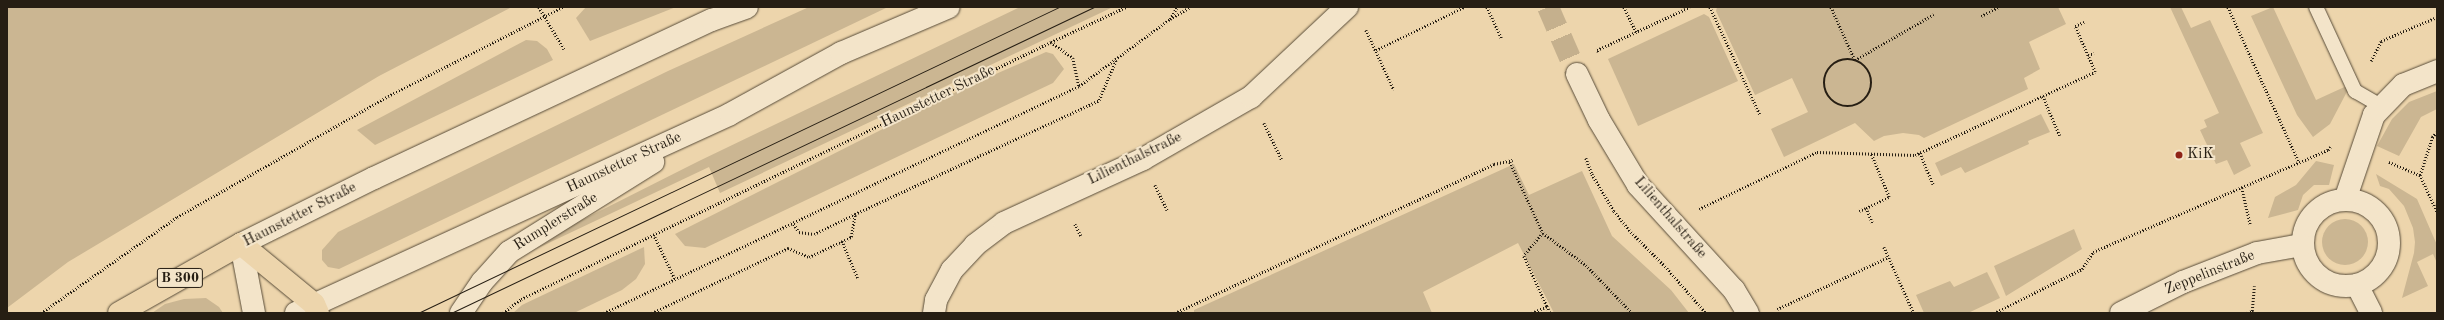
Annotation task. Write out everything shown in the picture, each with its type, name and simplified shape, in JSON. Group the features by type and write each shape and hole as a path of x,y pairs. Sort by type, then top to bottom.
{"main road":[{"name":"Haunstetter Straße","path":"119,313 241,244 374,178 704,24 747,7"},
{"name":"Haunstetter Straße","path":"309,310 730,114 841,53 949,7"},
{"name":"Lilienthalstraße","path":"934,313 936,300 952,270 975,245 1004,223 1143,158 1251,97 1347,7"},
{"path":"2345,200 2360,150 2374,115 2381,106 2403,85 2437,71"},
{"name":"Lilienthalstraße","path":"1577,74 1599,120 1638,185 1734,290 1748,313"},
{"name":"Rumplerstraße","path":"461,313 482,282 509,252 730,114"},
{"path":"2345,200 2358,202 2379,215 2389,238 2389,250 2378,273 2368,281 2357,285 2344,287 2332,284 2320,278 2311,269 2305,258 2302,245 2304,234 2314,214 2324,206 2345,200"},
{"path":"241,244 309,310"},
{"path":"241,244 254,313"},
{"name":"Zeppelinstraße","path":"2122,313 2183,282 2257,253 2302,245"},
{"path":"2357,285 2371,313"}],"lane":[{"path":"2316,7 2355,91 2381,106"}],"path":[{"path":"539,7 564,49"},
{"path":"41,313 176,217 388,96 544,15 563,7"},
{"name":"Haunstetter Straße","path":"503,313 521,299 1126,7"},
{"path":"1170,19 1177,7"},
{"path":"604,313 794,224 1080,86 1170,19 1190,7"},
{"path":"1376,50 1464,7"},
{"path":"1487,7 1502,39"},
{"path":"1624,7 1636,32"},
{"path":"1597,50 1690,7"},
{"path":"1710,7 1760,114"},
{"path":"1831,7 1855,60 1862,63 1871,75 1870,90 1862,102 1848,107 1840,106 1827,95 1824,79 1826,71 1838,61 1855,60 1934,14"},
{"path":"1981,16 1999,7"},
{"path":"2228,7 2299,162"},
{"path":"2355,91 2381,41 2437,17"},
{"path":"1695,211 1817,152 1915,155 2095,72 2075,26 2084,22"},
{"path":"1365,28 1394,90"},
{"path":"1051,42 1073,58 1080,86"},
{"path":"2088,55 2094,53"},
{"path":"794,224 799,232 814,234 1099,100 1117,59"},
{"path":"2043,96 2060,136"},
{"path":"1251,97 1282,160"},
{"path":"2420,175 2432,138 2437,132"},
{"path":"1994,313 2082,269 2093,252 2328,150 2333,141 2360,150 2420,175 2437,211"},
{"path":"1920,153 1933,184"},
{"path":"1859,211 1890,197 1871,154"},
{"path":"1176,313 1494,164 1511,161 1543,233 1586,264 1632,313"},
{"path":"2242,188 2251,227"},
{"path":"1866,208 1873,224"},
{"path":"652,313 788,248 809,257 851,237 856,214"},
{"path":"1543,233 1524,256 1550,313"},
{"path":"655,237 675,279"},
{"path":"842,241 858,278"},
{"path":"1884,247 1914,313"},
{"path":"1774,311 1889,257"},
{"path":"2247,313 2253,312 2254,281"},
{"path":"1700,304 1706,313"},
{"path":"1532,313 1547,306"}],"shaded area":[{"path":"7,7 512,7 379,76 68,262 7,308"},
{"path":"586,7 676,7 590,41 576,18"},
{"path":"809,7 888,7 339,269 328,267 322,260 322,250 338,232 668,71"},
{"path":"1020,7 1113,7 720,193 709,167 536,249 576,223 699,161"},
{"path":"1717,7 2058,7 2066,24 2029,42 2040,69 2024,78 2028,89 1924,138 1919,135 1903,133 1884,136 1874,141 1855,123 1784,157 1771,129 1808,112 1792,78 1755,95 1716,11"},
{"path":"2170,7 2181,7 2191,28 2210,20 2263,133 2240,143 2251,166 2234,175 2227,160 2216,164 2200,130 2207,127 2204,120 2219,113"},
{"path":"2273,7 2316,100 2351,84 2330,124 2313,137 2297,115 2251,16"},
{"path":"1704,14 1709,17 1738,81 1638,126 1608,59"},
{"path":"526,40 537,41 547,49 553,60 375,145 357,130"},
{"path":"1046,52 1053,54 1064,69 1053,83 705,248 685,246 675,234 964,88"},
{"path":"2437,91 2437,109 2421,117 2399,156 2377,146 2392,119 2409,102"},
{"path":"2041,114 2050,132 2028,141 2029,144 1965,173 1961,167 1941,176 1935,163"},
{"path":"2316,161 2334,165 2329,185 2314,185 2303,195 2298,210 2268,218 2275,197 2296,185"},
{"path":"1514,164 1529,195 1582,171 1612,236 1671,290 1689,313 1554,313 1518,243 1423,292 1432,313 1194,313 1194,310"},
{"path":"2376,174 2417,199 2437,245 2437,263 2433,254 2417,262 2428,286 2402,298 2414,253 2415,242 2413,228 2404,206 2389,189 2380,186"},
{"path":"2345,219 2358,223 2364,229 2368,242 2364,255 2358,261 2345,265 2332,261 2326,255 2322,242 2326,229 2332,223"},
{"path":"2074,229 2082,249 2006,296 1994,266"},
{"path":"644,247 645,264 636,279 622,290 574,313 513,313 522,305"},
{"path":"1987,272 2000,298 1968,313 1924,313 1916,295 1950,281 1954,287"},
{"path":"206,298 219,307 223,313 152,313 165,304 184,299"}],"tunnel":[{"path":"1548,7 1577,74"}],"tram line":[{"path":"418,313 1059,7"},
{"path":"451,313 1094,7"}],"place":[{"name":"KiK","path":"2179,155"}]}
